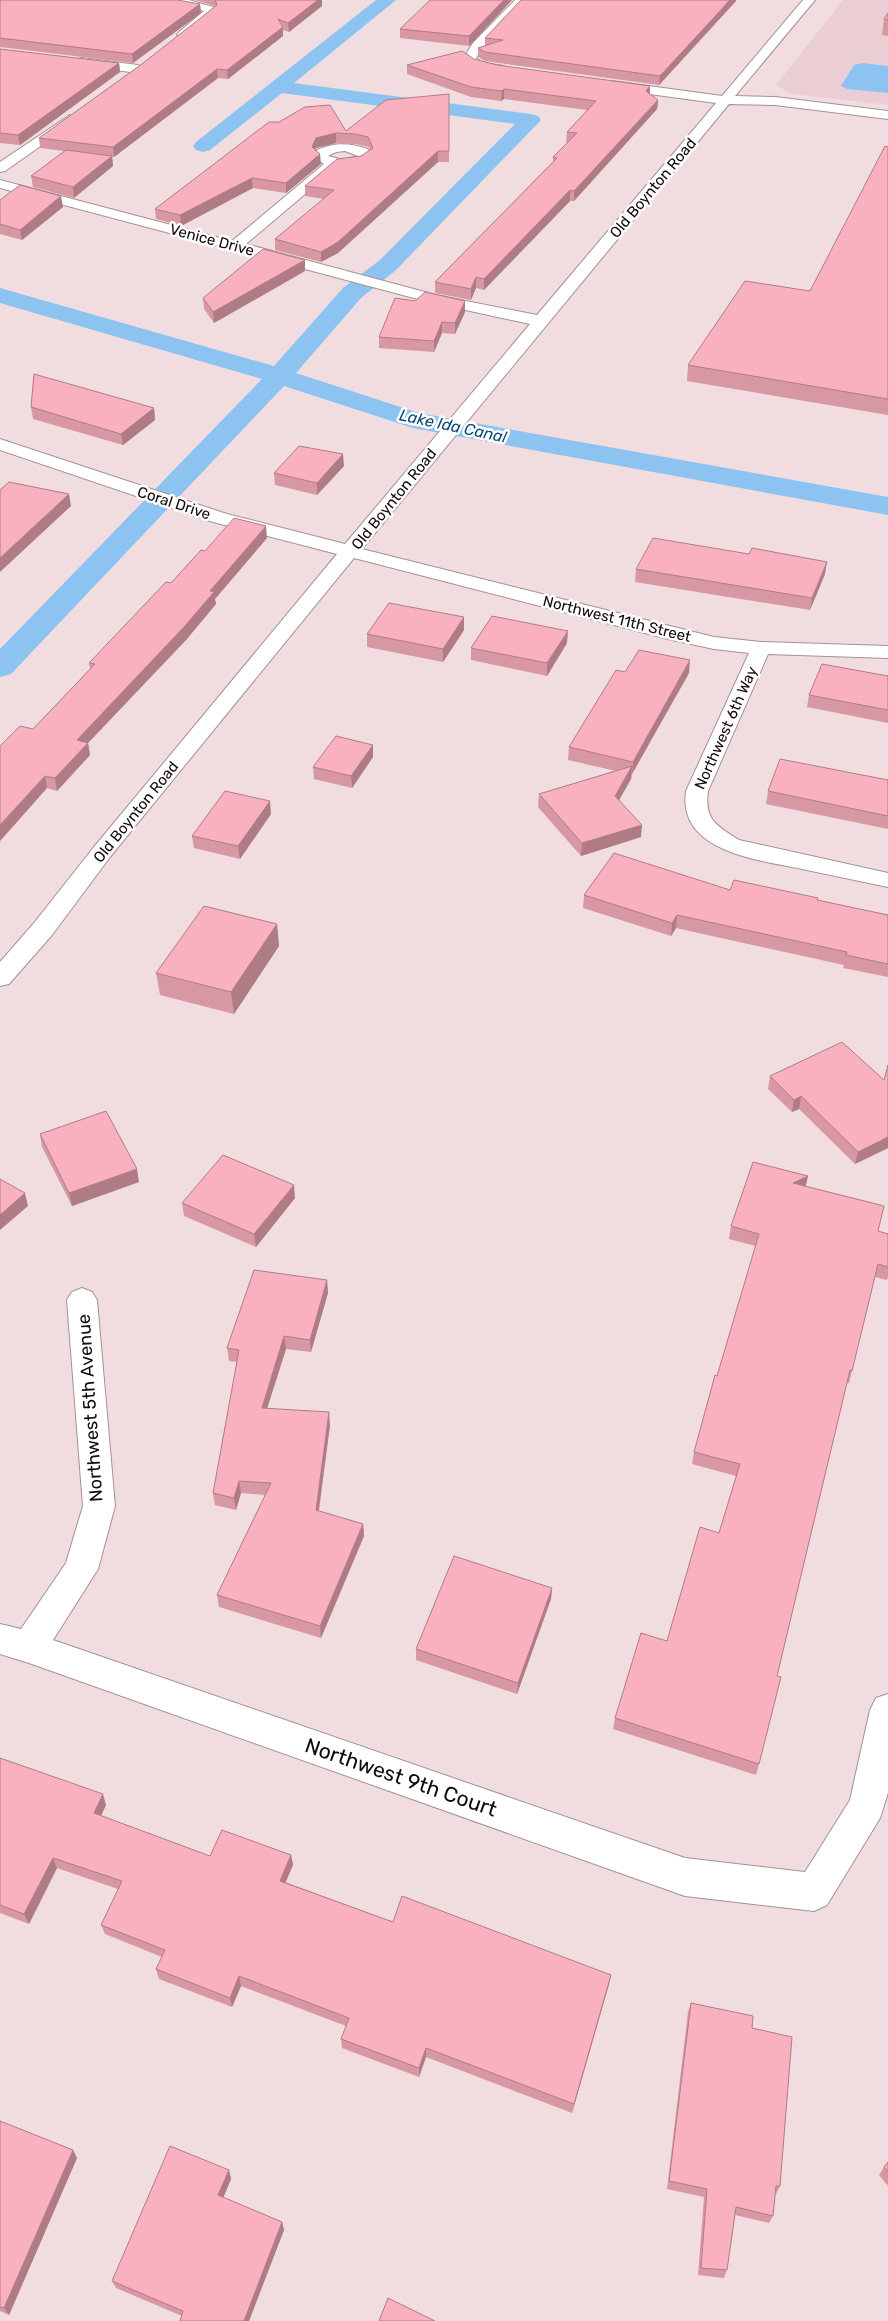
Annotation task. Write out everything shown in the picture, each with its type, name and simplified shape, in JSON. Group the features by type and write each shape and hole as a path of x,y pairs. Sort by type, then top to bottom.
{"street":[{"path":"159,0 194,4 209,9 211,13 171,44"},
{"path":"510,71 480,66 469,59 477,46 521,0"},
{"name":"Old Boynton Road","path":"0,978 43,928 102,852 425,460 809,0"},
{"path":"123,80 151,59"},
{"path":"66,60 138,69"},
{"path":"601,83 726,100 776,101 888,115"},
{"path":"726,100 775,114"},
{"path":"0,168 82,110"},
{"path":"236,246 334,163"},
{"name":"Venice Drive","path":"0,184 399,290 541,321"},
{"name":"Coral Drive","path":"1,446 203,513 271,532 352,550"},
{"name":"Northwest 11th Street","path":"352,550 672,634 714,642 761,648 888,652"},
{"name":"Northwest 6th Way","path":"761,648 697,791 695,805 700,820 712,833 731,844 754,852 888,880"},
{"name":"Northwest 5th Avenue","path":"14,1643 81,1569 99,1506 82,1300"},
{"name":"Northwest 9th Court","path":"14,1643 685,1877 814,1892 867,1806 888,1710"}],"shaded area":[{"path":"843,0 888,0 888,105 791,94 776,85"}],"water":[{"path":"862,63 888,66 888,93 847,89 841,86 854,65"}],"building":[{"path":"0,0 178,0 200,4 132,54 0,38"},
{"path":"215,0 318,0 288,23 278,19 283,27 227,70 217,69 113,147 39,138 142,64 217,5"},
{"path":"430,0 504,0 469,36 400,29"},
{"path":"521,0 730,0 660,76 485,52 478,48 503,40 485,38"},
{"path":"0,49 119,63 18,135 0,133"},
{"path":"462,51 474,59 497,65 650,86 646,91 658,100 574,191 570,190 484,279 476,277 471,289 435,282 557,158 553,157 577,133 567,132 596,101 504,89 502,91 471,87 407,65"},
{"path":"449,94 449,151 438,151 338,242 321,252 275,239 334,190 305,186 337,159 361,156 373,148 368,137 336,133 316,138 312,147 320,154 286,183 252,178 180,215 155,209 269,122 279,122 305,107 330,105 346,131 386,100"},
{"path":"885,146 888,147 888,399 688,365 745,281 810,291"},
{"path":"66,150 112,156 73,187 31,176"},
{"path":"20,185 61,196 20,230 0,224 0,200"},
{"path":"263,249 305,260 213,312 203,298"},
{"path":"425,292 465,301 455,323 442,322 434,341 379,337 395,298 415,301"},
{"path":"34,374 154,408 121,434 31,407"},
{"path":"299,446 343,454 317,483 274,473"},
{"path":"9,482 69,494 0,558 0,490"},
{"path":"234,518 266,526 210,591 214,592 184,627 77,740 88,743 55,778 45,776 0,825 0,746 20,726 33,729 95,664 89,663 166,582 171,583 201,550 205,551"},
{"path":"653,538 749,554 752,548 827,562 812,598 636,569"},
{"path":"389,603 464,617 443,649 367,634"},
{"path":"492,616 568,631 547,663 471,648"},
{"path":"639,650 690,660 633,762 569,747 616,670 625,672"},
{"path":"822,664 888,676 888,710 809,695"},
{"path":"336,736 373,745 351,776 313,767"},
{"path":"780,759 888,780 888,816 768,791"},
{"path":"632,766 615,796 642,825 582,843 539,794"},
{"path":"225,791 270,801 238,846 192,836"},
{"path":"614,853 730,890 734,880 888,915 888,964 846,955 847,952 677,915 672,923 584,895"},
{"path":"204,906 277,924 231,992 156,973"},
{"path":"842,1042 884,1080 888,1065 888,1137 858,1152 801,1096 794,1100 770,1076"},
{"path":"106,1111 137,1169 69,1193 40,1134"},
{"path":"223,1155 294,1185 254,1234 182,1203"},
{"path":"753,1162 808,1176 793,1183 884,1206 878,1231 888,1234 888,1267 878,1264 852,1371 850,1370 777,1676 781,1677 759,1764 615,1718 641,1633 667,1641 700,1527 719,1533 740,1464 694,1452 715,1375 717,1376 759,1234 731,1226"},
{"path":"0,1179 25,1193 0,1215"},
{"path":"254,1270 327,1280 310,1340 284,1336 262,1408 329,1412 316,1510 363,1524 320,1626 217,1595 271,1483 239,1481 234,1498 213,1493 239,1350 227,1348"},
{"path":"454,1556 552,1588 518,1683 416,1649"},
{"path":"0,1758 103,1794 94,1813 210,1856 222,1830 291,1855 280,1881 393,1922 402,1896 611,1975 574,2104 426,2048 419,2068 341,2039 349,2018 239,1976 230,1998 156,1969 165,1950 101,1925 122,1881 53,1858 24,1914 0,1905"},
{"path":"691,2003 753,2016 752,2028 792,2037 780,2186 776,2186 773,2216 736,2207 727,2270 701,2268 707,2189 669,2181"},
{"path":"0,2121 73,2150 4,2308 0,2307"},
{"path":"170,2146 229,2170 218,2195 282,2222 244,2321 180,2321 183,2311 112,2281"},
{"path":"888,2162 888,2172 884,2167"},
{"path":"388,2298 435,2321 379,2321"}],"waterway":[{"path":"203,146 387,0"},
{"path":"278,87 531,120 388,265 352,293 279,376"},
{"name":"Lake Ida Canal","path":"0,295 279,376"},
{"path":"0,667 279,376"},
{"name":"Lake Ida Canal","path":"279,376 413,420 888,506"}]}
